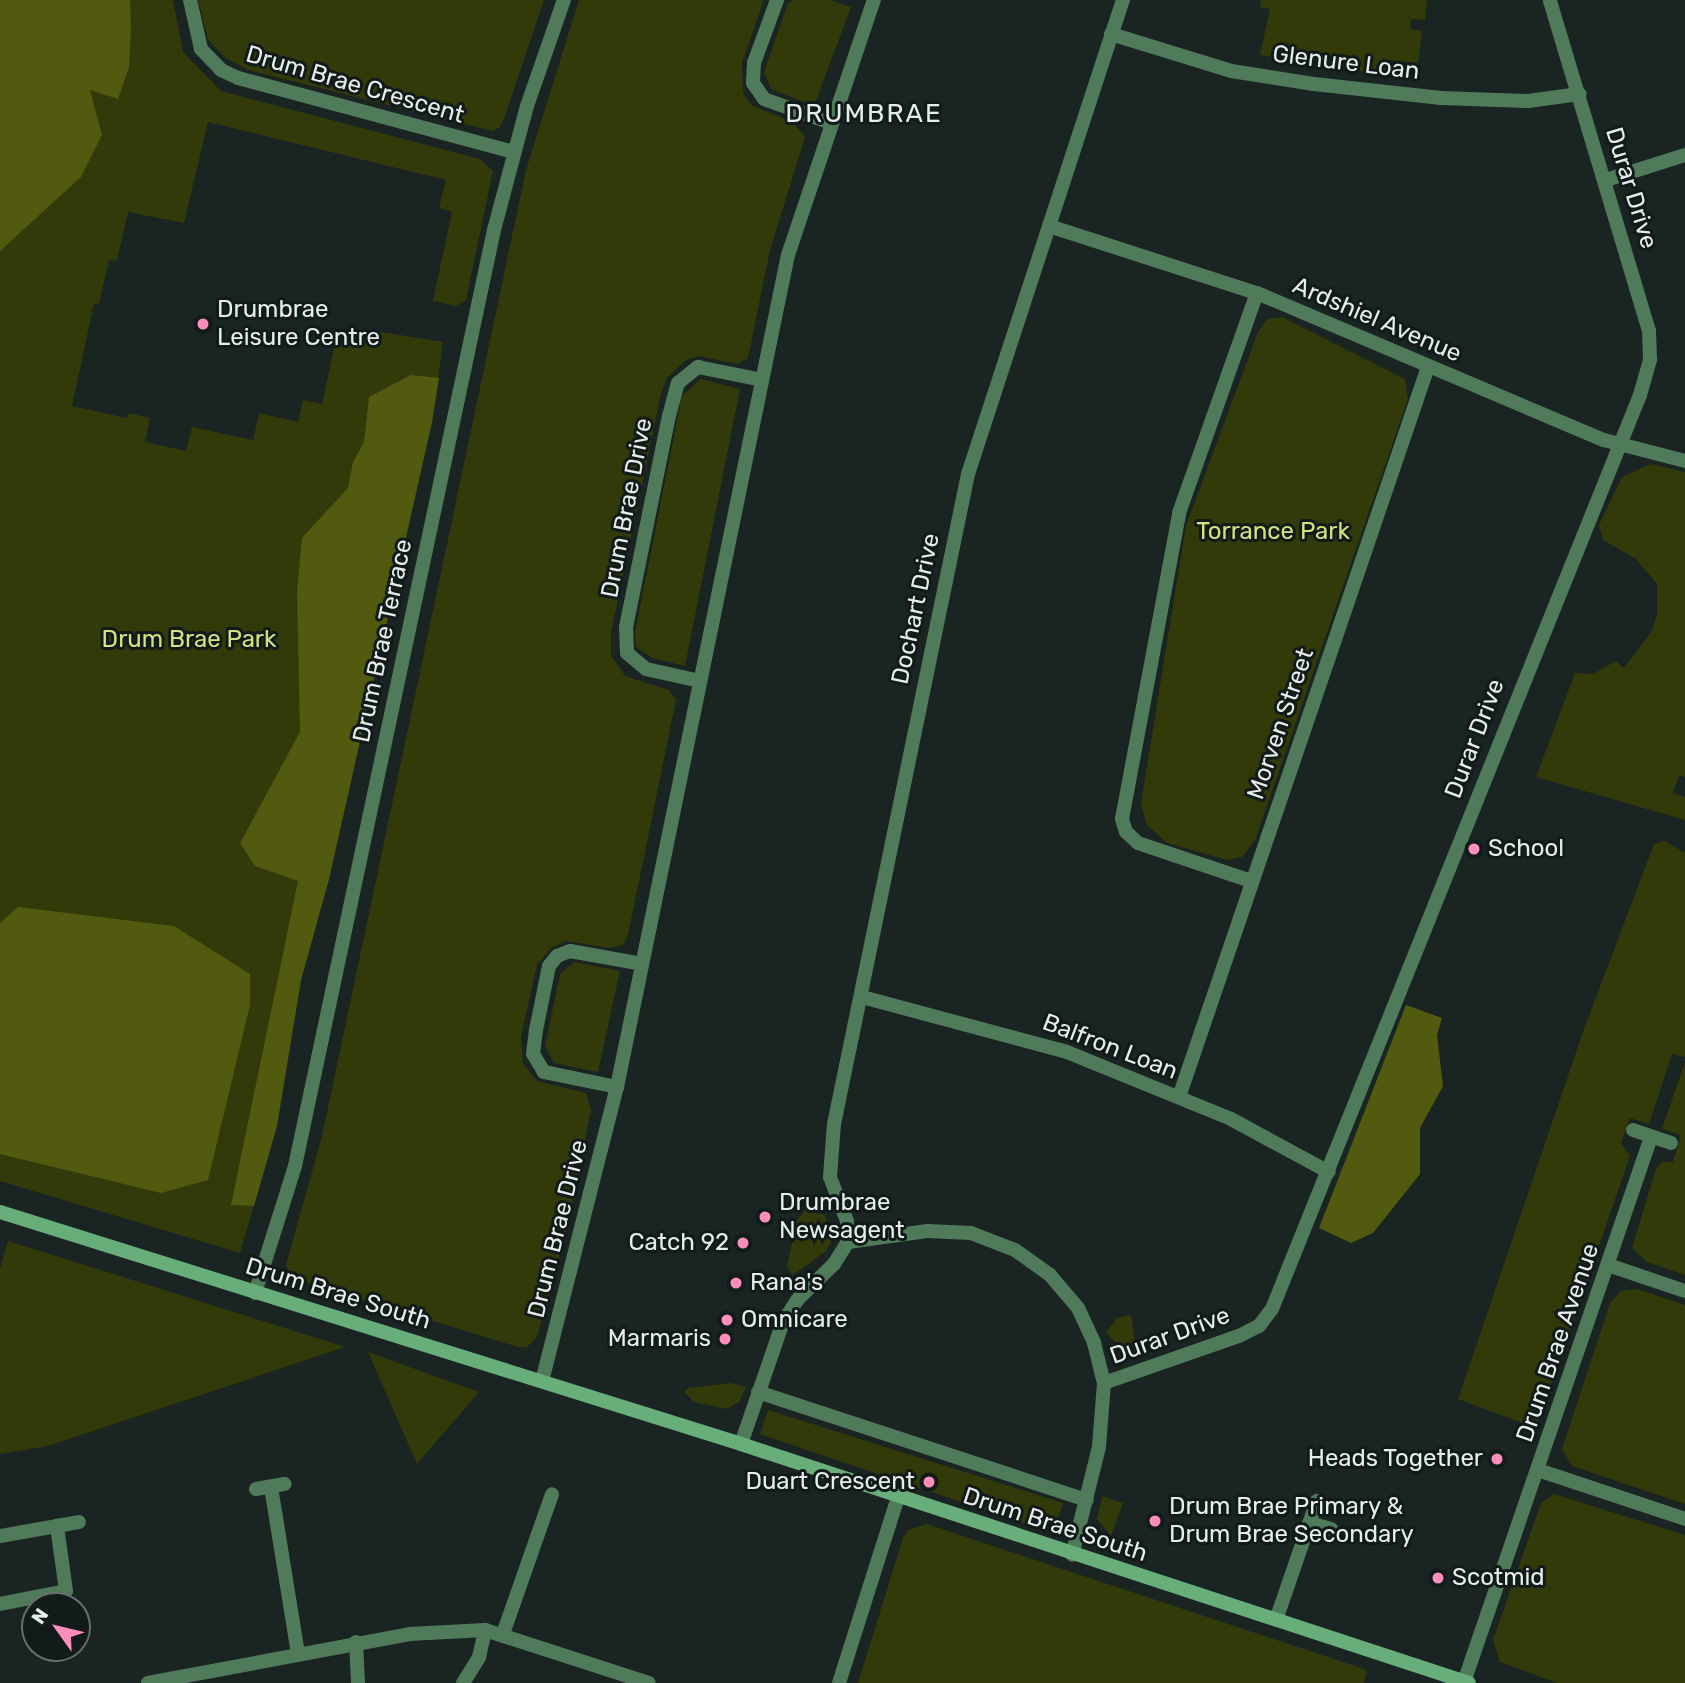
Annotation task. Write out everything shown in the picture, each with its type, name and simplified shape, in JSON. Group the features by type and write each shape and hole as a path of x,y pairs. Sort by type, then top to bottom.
{"main road":[{"name":"Drum Brae South","path":"0,1212 741,1444 1072,1555 1466,1682"}],"street":[{"name":"Drum Brae Crescent","path":"190,0 201,49 221,70 238,78 514,152"},
{"name":"Drum Brae Terrace","path":"255,1293 295,1166 494,230 514,152 564,0"},
{"path":"777,0 754,62 752,83 764,99 831,124"},
{"name":"Dochart Drive","path":"848,1242 846,1222 830,1177 832,1140 968,474 1122,0"},
{"name":"Durar Drive","path":"1104,1383 1259,1326 1272,1309 1619,444 1650,359 1649,331 1550,0"},
{"name":"Drum Brae Drive","path":"542,1381 617,1087 789,255 869,1"},
{"name":"Glenure Loan","path":"1111,34 1231,71 1314,85 1454,99 1528,101 1580,94"},
{"path":"1606,180 1685,155"},
{"name":"Ardshiel Avenue","path":"1049,226 1257,293 1429,368 1619,444 1685,461"},
{"path":"1251,881 1138,843 1126,832 1122,819 1179,513 1257,293"},
{"name":"Drum Brae Drive","path":"700,681 646,668 627,653 626,627 669,416 678,383 698,367 762,380"},
{"name":"Morven Street","path":"1179,1097 1429,368"},
{"path":"617,1087 544,1072 533,1054 536,1030 550,966 557,957 570,951 642,964"},
{"name":"Balfron Loan","path":"862,997 1067,1052 1231,1119 1329,1172"},
{"path":"1633,1130 1671,1143"},
{"name":"Drum Brae Avenue","path":"1466,1682 1651,1137"},
{"path":"741,1444 783,1322 798,1299 834,1264 848,1242 927,1231 971,1233 1015,1250 1050,1275 1078,1308 1094,1343 1104,1383 1099,1447 1072,1555"},
{"path":"1608,1265 1685,1291"},
{"name":"Drum Brae South","path":"758,1392 1087,1500"},
{"path":"1538,1470 1685,1519"},
{"path":"271,1486 298,1653"},
{"path":"503,1633 552,1494"},
{"path":"839,1683 898,1497"},
{"path":"1276,1620 1317,1501"},
{"path":"0,1536 79,1522"},
{"path":"1309,1522 1331,1529"},
{"path":"0,1604 66,1591 57,1526"},
{"path":"148,1683 356,1642 409,1634 485,1630 503,1633 649,1683"},
{"path":"463,1683 479,1657 485,1630"},
{"path":"356,1642 358,1683"}],"green space":[{"name":"Drum Brae Park","path":"0,0 173,0 183,52 221,91 480,159 493,171 466,300 456,306 433,301 452,212 439,208 446,180 208,122 184,223 128,212 117,261 109,260 99,304 94,303 72,406 127,418 129,413 150,418 145,442 186,451 192,427 253,440 259,413 298,422 303,400 322,404 335,343 381,332 443,342 432,422 329,879 301,980 277,1126 240,1253 0,1181"},
{"path":"0,0 130,0 131,26 129,67 118,99 90,90 102,135 81,177 0,251"},
{"path":"198,0 544,0 505,116 500,127 492,131 248,70 224,57 208,39"},
{"path":"579,0 764,0 742,63 743,93 751,105 792,122 805,137 770,250 748,358 737,364 699,356 686,360 667,378 661,394 611,632 611,655 625,676 669,690 676,700 628,935 623,945 609,948 566,941 551,948 537,965 521,1037 523,1063 537,1081 586,1093 591,1110 567,1229 537,1337 527,1347 518,1347 301,1281 292,1277 286,1265 322,1136 526,170"},
{"path":"794,0 830,0 851,7 814,106 771,89 764,72 788,3"},
{"path":"1261,0 1427,0 1425,20 1411,19 1410,29 1422,31 1418,63 1390,60 1389,75 1260,55 1270,9 1260,7"},
{"name":"Torrance Park","path":"1282,317 1405,379 1408,399 1255,840 1242,857 1227,860 1167,843 1146,824 1141,803 1186,526 1258,332 1267,319"},
{"path":"411,375 439,378 432,422 329,879 301,980 277,1126 254,1206 231,1205 298,881 255,866 240,843 300,732 297,590 302,538 348,488 353,462 364,442 369,397"},
{"path":"701,379 740,389 685,666 652,658 636,647 635,632 682,396"},
{"path":"1650,464 1685,472 1685,777 1679,775 1673,793 1685,797 1685,820 1536,777 1575,673 1593,674 1616,661 1624,668 1652,631 1657,614 1657,584 1636,559 1603,540 1599,525 1622,477"},
{"path":"1665,841 1685,853 1685,1057 1672,1054 1649,1124 1630,1118 1621,1143 1630,1156 1536,1428 1458,1399 1584,1029 1654,844"},
{"path":"18,907 174,926 250,974 250,1005 208,1180 161,1193 0,1154 0,923"},
{"path":"574,962 620,971 598,1072 554,1063 545,1046 560,974"},
{"path":"1406,1005 1442,1018 1437,1035 1443,1086 1420,1128 1420,1174 1373,1233 1351,1243 1319,1228"},
{"path":"1685,1062 1685,1275 1647,1262 1632,1248 1656,1169 1662,1162 1673,1162 1681,1135 1662,1129"},
{"path":"806,1209 825,1215 831,1242 826,1251 793,1275 787,1267 797,1220"},
{"path":"8,1241 345,1347 48,1446 0,1454 0,1269"},
{"path":"1637,1289 1685,1305 1685,1504 1572,1466 1562,1449 1610,1303 1621,1291"},
{"path":"1131,1315 1137,1354 1122,1350 1106,1332 1117,1318"},
{"path":"368,1352 479,1392 417,1464"},
{"path":"731,1383 746,1387 739,1402 726,1409 694,1402 684,1392 688,1388"},
{"path":"768,1410 1063,1503 1053,1533 760,1434"},
{"path":"1554,1494 1685,1535 1685,1683 1557,1683 1500,1662 1493,1640 1541,1503"},
{"path":"1102,1496 1123,1503 1111,1536 1097,1519"},
{"path":"927,1524 1367,1670 1364,1683 858,1683 903,1538 908,1530"}],"place":[{"name":"Drumbrae Leisure Centre","path":"203,324"},
{"name":"School","path":"1474,849"},
{"name":"Drumbrae Newsagent","path":"765,1217"},
{"name":"Catch 92","path":"743,1243"},
{"name":"Rana's","path":"736,1283"},
{"name":"Omnicare","path":"727,1320"},
{"name":"Marmaris","path":"725,1339"},
{"name":"Heads Together","path":"1497,1459"},
{"name":"Duart Crescent","path":"929,1482"},
{"name":"Drum Brae Primary & Drum Brae Secondary","path":"1155,1521"},
{"name":"Scotmid","path":"1438,1578"}],"district":[{"name":"DRUMBRAE","path":"864,114"}]}
